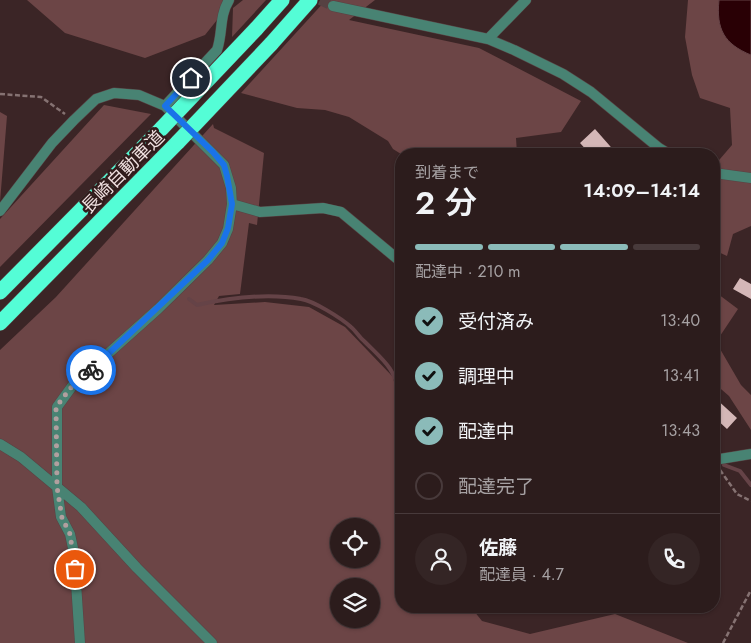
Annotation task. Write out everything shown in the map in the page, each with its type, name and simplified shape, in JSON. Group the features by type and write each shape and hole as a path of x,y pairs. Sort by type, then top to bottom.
{"highway":[{"name":"長崎自動車道","path":"0,292 162,128 282,0"},
{"name":"長崎自動車道","path":"0,322 178,142 310,0"}],"street":[{"path":"165,106 217,50 220,41 222,12 229,0"},
{"path":"488,40 526,0"},
{"path":"333,6 488,40 563,74 591,92 661,148"},
{"path":"0,211 52,143 74,120 96,99 114,93 139,94 165,106 224,165 230,188 232,204 228,228 222,243 208,260 62,398 56,407 57,487 62,518 70,534 74,553 80,643"},
{"path":"720,174 751,178"},
{"path":"232,204 260,212 322,208 341,212 395,257"},
{"path":"0,444 21,458 82,507 137,568 212,643"},
{"path":"720,463 751,454"}],"path":[{"path":"0,94 40,97 74,120"},
{"path":"720,470 737,494 751,501"},
{"path":"723,643 751,590"}],"shaded area":[{"path":"27,0 233,0 205,35 145,58 65,33"},
{"path":"243,0 266,0 232,37 233,8"},
{"path":"326,0 375,0 349,20 479,48 581,101 561,132 516,138 517,148 395,148 395,150 388,141 349,117 325,110 297,108 241,93"},
{"path":"688,0 719,0 724,23 739,46 751,55 751,226 733,234 727,256 720,253 720,159 732,145 730,108 700,98 692,75 685,37"},
{"path":"719,0 751,0 751,55 734,46 724,34 719,19"},
{"path":"104,105 151,114 0,267 0,219"},
{"path":"0,112 7,116 0,202"},
{"path":"213,124 214,128 264,153 257,225 249,223 240,294 219,296 214,305 265,302 309,307 345,327 393,377 395,386 395,613 476,613 482,621 530,634 615,614 688,643 0,643 0,350 56,297"},
{"path":"720,296 738,309 720,336"},
{"path":"720,349 741,385 751,395 751,430 729,396 720,388"}],"building":[{"path":"595,129 612,148 585,148 580,143"},
{"path":"740,278 751,284 751,299 733,289"},
{"path":"720,402 737,418 727,429 720,423"}],"waterway":[{"path":"189,299 197,305 235,298 262,296 306,300 327,310 347,323 383,360 395,379"},
{"path":"724,465 740,471 751,485"}],"tunnel":[{"path":"320,0 333,6"}],"way so far":[{"path":"75,569 70,534 62,518 57,487 56,407 73,385 91,370"}],"route":[{"path":"91,370 114,351 208,260 222,243 228,228 232,204 224,165 165,106 191,78"}]}
